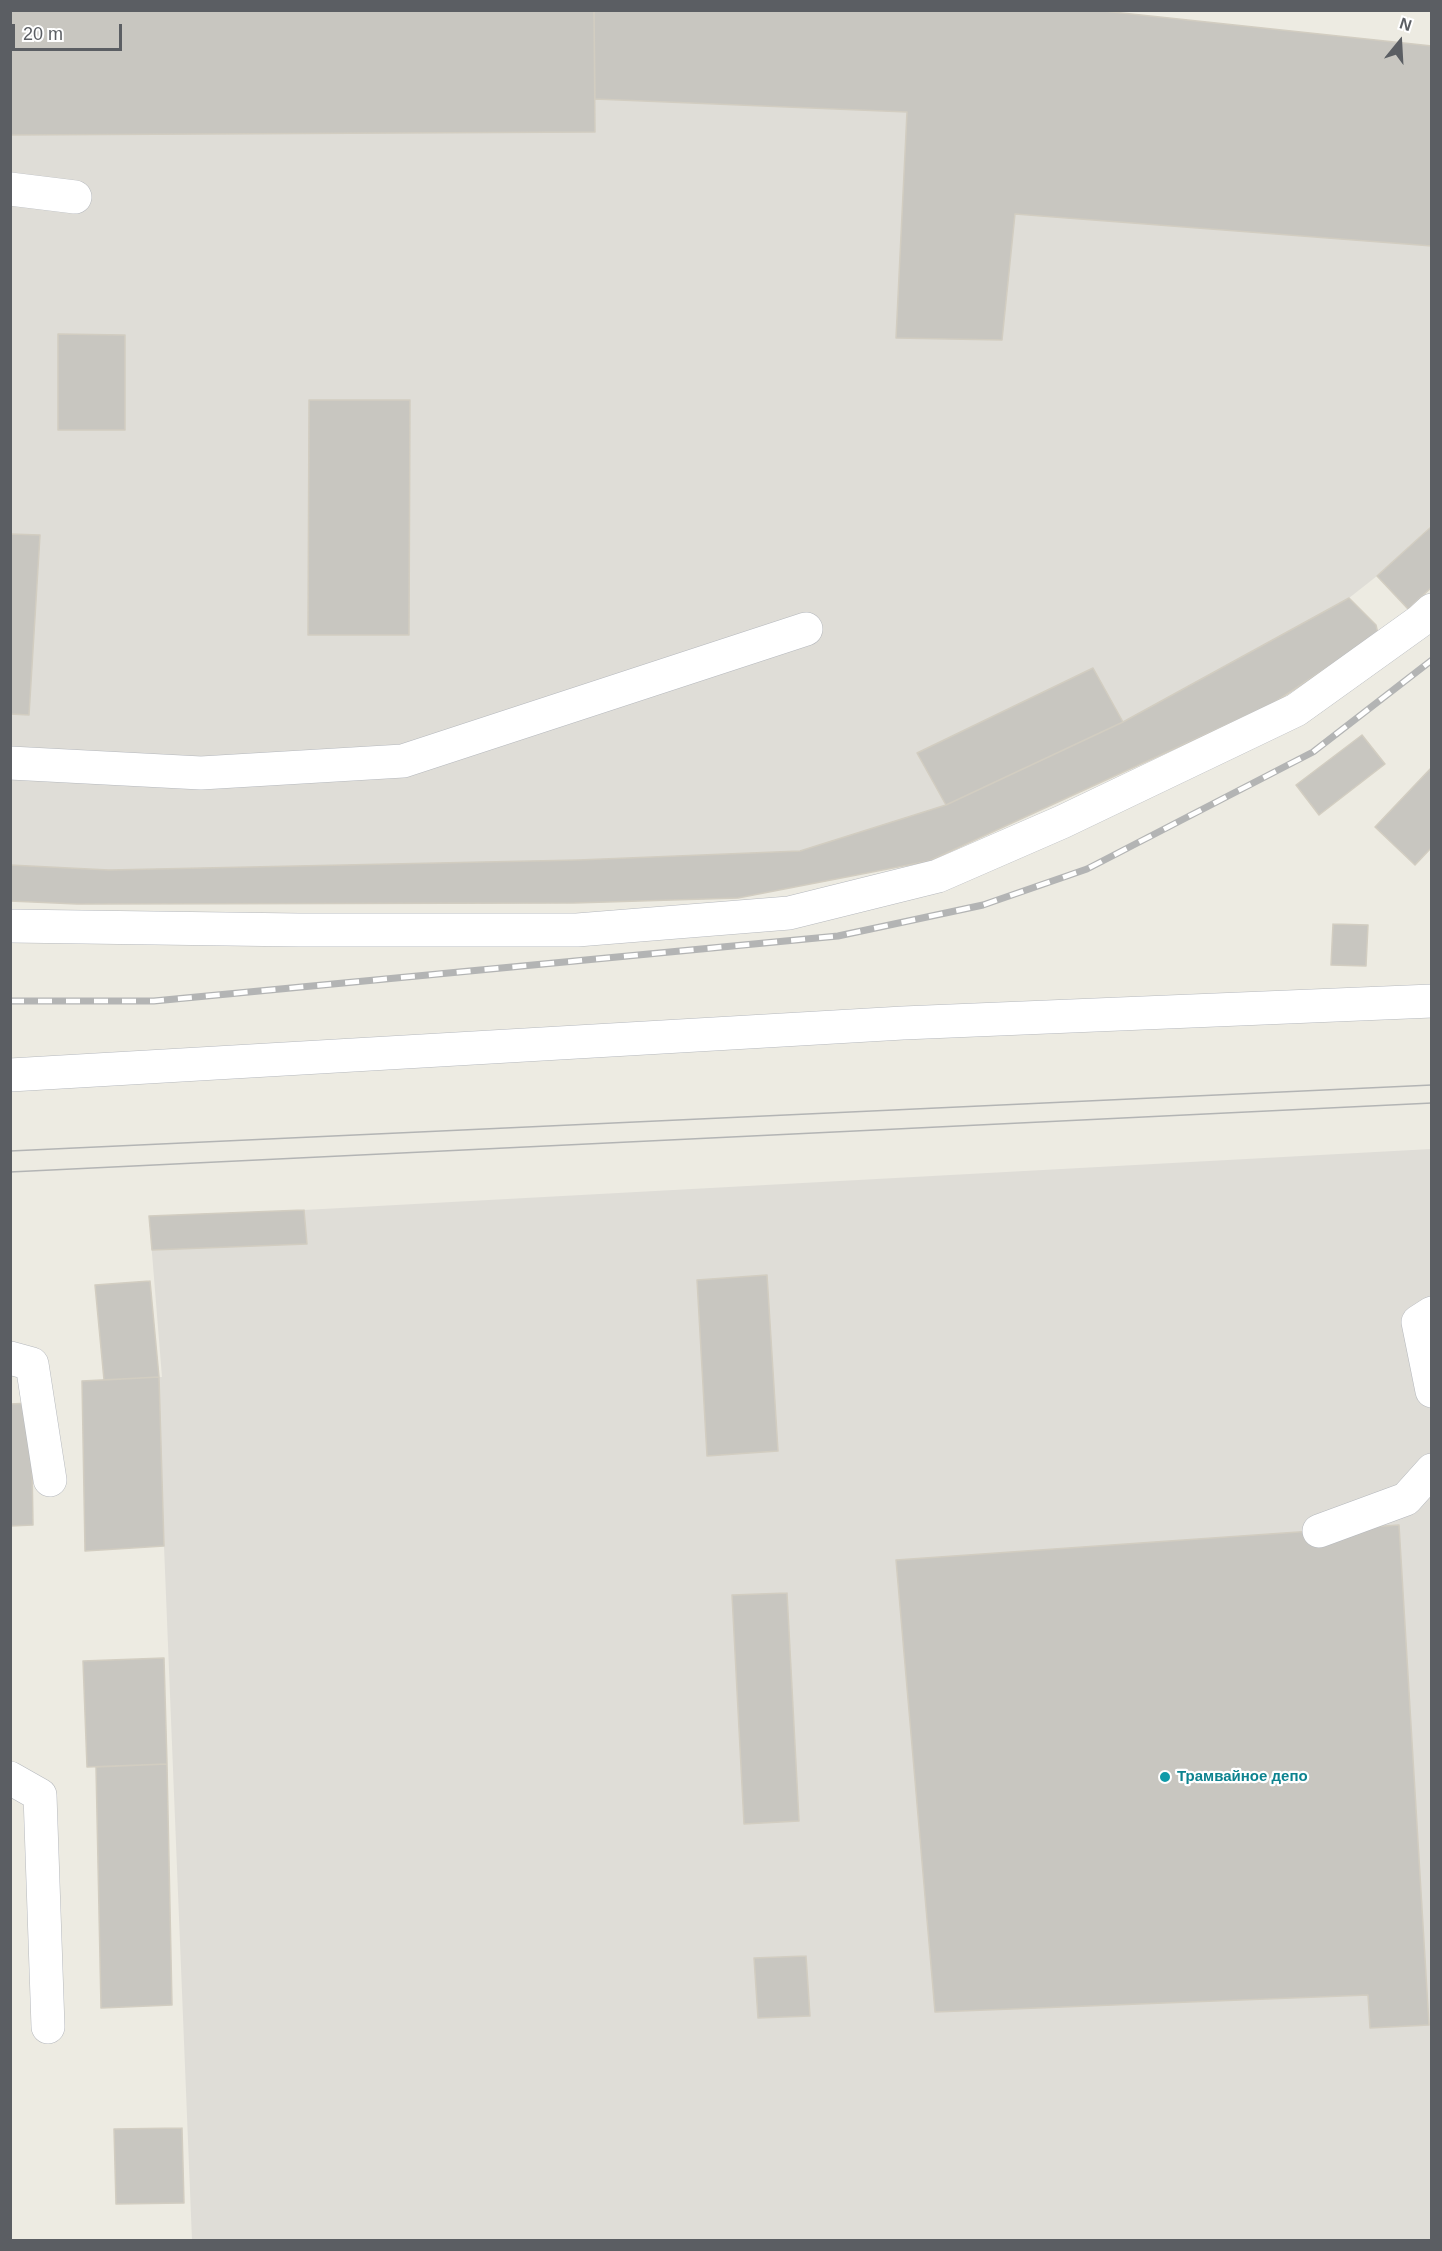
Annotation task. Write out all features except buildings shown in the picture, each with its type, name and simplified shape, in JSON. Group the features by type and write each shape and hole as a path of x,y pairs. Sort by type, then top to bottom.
{"lane":[{"path":"10,189 75,197"},
{"path":"10,926 299,930 577,930 789,913 938,876 1062,822 1296,710 1420,621 1431,610"},
{"path":"10,763 201,773 403,762 806,628"},
{"path":"10,1075 903,1023 1431,1001"},
{"path":"1431,1313 1418,1322 1431,1390"},
{"path":"10,1358 32,1364 50,1480"},
{"path":"1319,1530 1406,1499 1431,1470"},
{"path":"10,1778 40,1795 48,2027"}],"shaded area":[{"path":"1094,10 1431,46 1431,526 1377,576 1349,598 1123,722 946,805 800,851 578,860 109,870 11,865 11,11"},
{"name":"Трамвайное депо","path":"1431,1149 1431,2240 192,2240 164,1546 159,1377 162,1377 149,1216 304,1210"}],"tram line":[{"path":"10,1151 1432,1085"},
{"path":"10,1172 1432,1103"}],"railway":[{"path":"10,1001 154,1001 838,936 983,905 1087,869 1313,752 1432,660"}],"place":[{"name":"Трамвайное депо","path":"1165,1777"}]}
